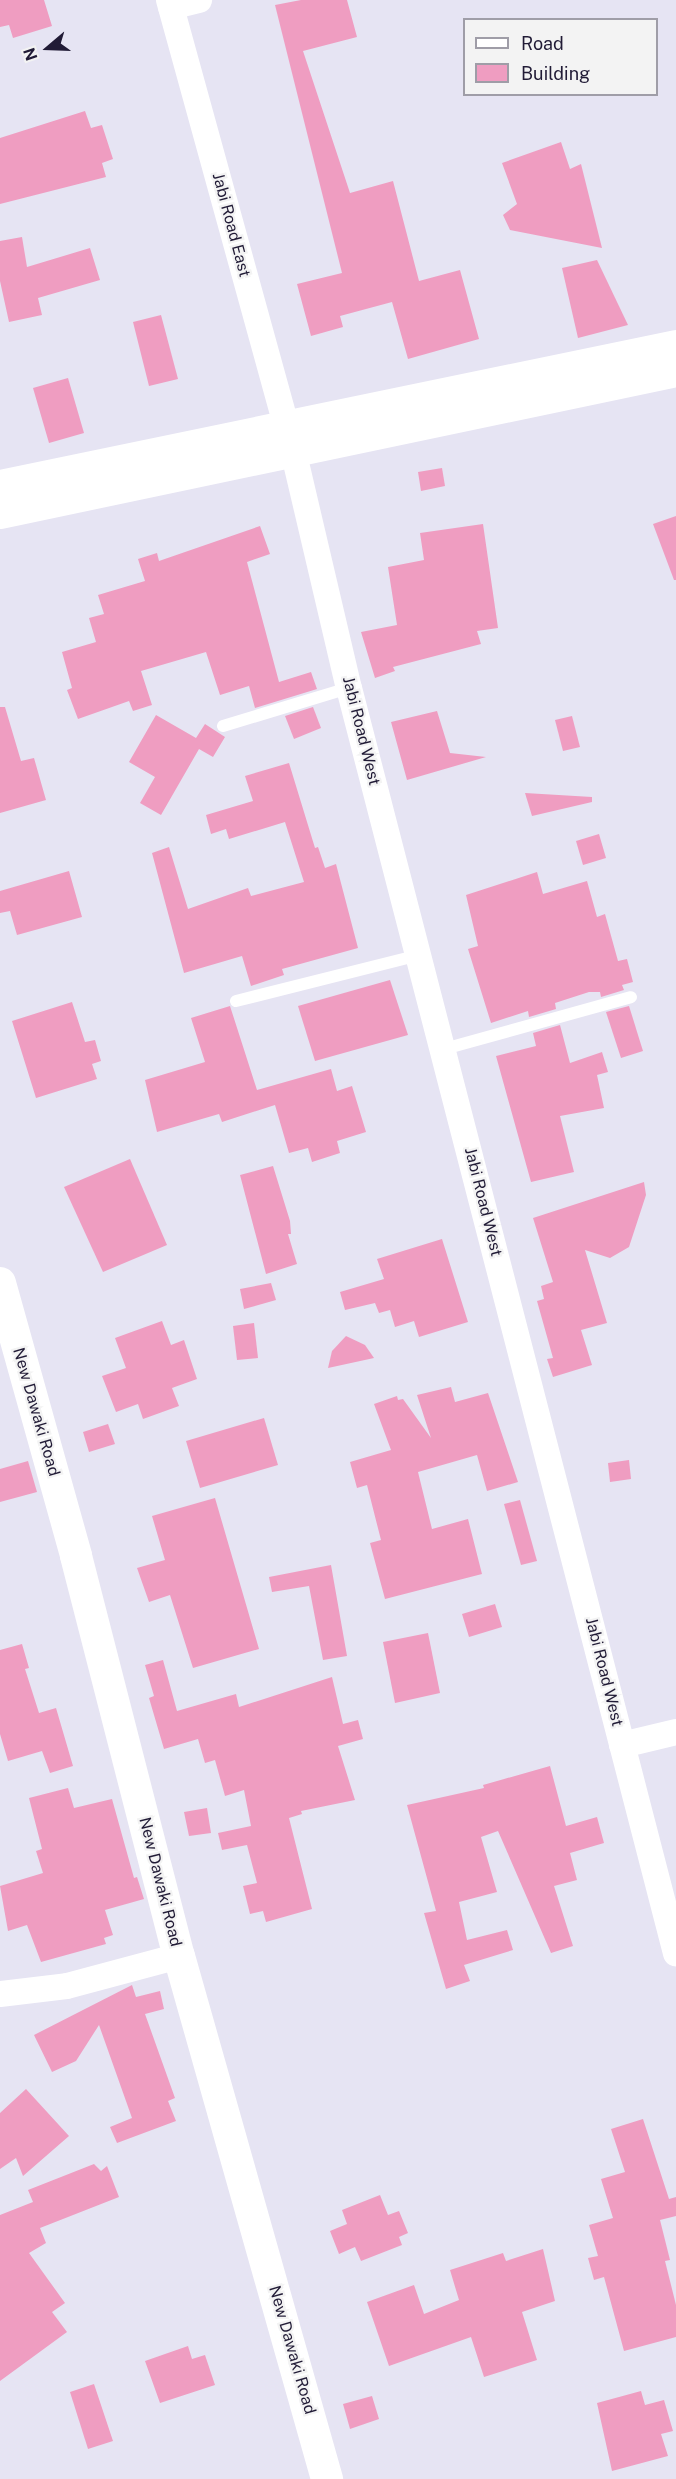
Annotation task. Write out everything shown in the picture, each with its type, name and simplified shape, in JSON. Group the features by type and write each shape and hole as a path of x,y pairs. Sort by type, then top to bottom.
{"street":[{"path":"170,4 200,0"},
{"name":"Jabi Road East","path":"170,4 290,437"},
{"path":"0,513 290,437 676,346"},
{"path":"0,486 676,371"},
{"name":"Jabi Road West","path":"290,437 349,688 676,1953"},
{"name":"New Dawaki Road","path":"0,1283 76,1556 179,1956 327,2479"},
{"path":"622,1745 676,1732"},
{"path":"0,1994 67,1986 179,1956"}],"lane":[{"path":"223,726 349,688"},
{"path":"236,1001 419,955"},
{"path":"444,1049 631,997"}],"building":[{"path":"0,0 44,0 52,26 13,38 9,25 0,27"},
{"path":"301,0 347,0 357,37 303,51 350,193 393,181 419,281 460,270 479,339 408,359 392,302 340,316 343,327 311,336 297,284 342,273 275,5"},
{"path":"85,111 91,128 102,125 113,159 102,163 106,177 0,204 0,138"},
{"path":"561,142 570,169 581,164 602,248 510,230 503,215 517,204 502,163"},
{"path":"22,237 27,267 90,248 100,280 38,298 42,315 9,322 0,281 0,241"},
{"path":"597,260 628,325 578,338 562,268"},
{"path":"161,315 178,379 149,386 133,322"},
{"path":"68,378 84,433 49,443 33,388"},
{"path":"442,468 445,486 421,491 418,472"},
{"path":"676,516 676,580 674,580 653,524"},
{"path":"483,524 498,628 477,631 481,644 393,667 395,671 375,678 361,632 397,625 388,567 424,560 420,533"},
{"path":"260,526 270,554 247,562 279,682 311,672 317,689 255,708 249,686 220,695 206,652 141,671 152,705 133,711 129,701 78,719 67,690 72,688 62,652 96,642 89,618 104,614 98,595 145,581 138,559 157,553 159,561"},
{"path":"0,707 5,707 21,761 34,758 46,800 0,813"},
{"path":"313,707 321,728 294,739 285,716"},
{"path":"437,711 450,753 486,757 407,780 391,722"},
{"path":"156,715 196,738 205,724 225,737 213,757 199,749 161,815 140,803 155,777 129,762"},
{"path":"572,716 580,747 563,751 555,720"},
{"path":"289,763 315,848 318,847 325,868 336,864 358,948 282,969 284,975 251,986 242,956 184,973 152,853 169,847 188,909 248,888 251,896 304,882 285,822 229,839 226,829 211,834 206,815 253,801 245,776"},
{"path":"525,793 592,797 592,802 532,816"},
{"path":"599,834 606,858 583,865 576,841"},
{"path":"69,871 82,917 17,935 10,911 0,913 0,891"},
{"path":"537,872 543,894 587,881 597,917 605,914 618,961 627,959 633,982 622,985 624,990 601,997 600,992 589,992 555,1003 556,1009 529,1017 528,1011 491,1023 468,949 478,946 466,895"},
{"path":"390,980 408,1035 315,1061 298,1006"},
{"path":"72,1002 85,1042 95,1040 101,1061 92,1064 97,1079 36,1098 12,1021"},
{"path":"230,1006 257,1090 331,1069 337,1091 352,1086 366,1132 337,1141 340,1153 312,1162 308,1148 289,1153 275,1105 222,1122 219,1114 157,1132 145,1080 205,1062 191,1018"},
{"path":"629,1006 643,1051 621,1058 606,1012"},
{"path":"560,1025 570,1063 602,1052 608,1072 597,1075 604,1108 560,1116 574,1172 531,1182 496,1056 536,1046 533,1033"},
{"path":"130,1159 167,1245 103,1272 64,1187"},
{"path":"273,1166 290,1221 291,1234 288,1234 297,1264 266,1274 240,1175"},
{"path":"644,1182 646,1195 629,1247 610,1258 585,1250 607,1323 581,1330 592,1365 553,1377 547,1359 553,1358 537,1301 544,1299 541,1286 553,1282 533,1218"},
{"path":"442,1239 468,1322 419,1337 414,1321 395,1327 390,1310 379,1313 375,1303 345,1310 340,1292 384,1279 377,1259"},
{"path":"271,1283 276,1300 244,1309 240,1289"},
{"path":"162,1321 171,1345 184,1340 197,1379 172,1388 179,1406 143,1419 138,1404 116,1412 102,1376 126,1368 115,1338"},
{"path":"254,1323 258,1358 237,1360 233,1326"},
{"path":"346,1336 365,1345 374,1358 328,1368 332,1351"},
{"path":"451,1387 455,1402 488,1393 518,1482 487,1491 477,1455 418,1472 432,1529 468,1519 482,1574 385,1599 370,1543 381,1540 367,1485 357,1488 350,1462 391,1450 374,1404 397,1396 398,1400 403,1399 431,1438 417,1395"},
{"path":"264,1418 278,1465 200,1488 186,1441"},
{"path":"108,1424 115,1444 89,1452 83,1432"},
{"path":"629,1460 631,1479 610,1482 608,1463"},
{"path":"28,1461 37,1492 0,1502 0,1469"},
{"path":"215,1498 259,1649 193,1668 170,1595 149,1602 137,1568 165,1560 152,1516"},
{"path":"520,1500 537,1561 521,1565 504,1504"},
{"path":"331,1565 347,1656 323,1660 309,1586 272,1592 269,1577"},
{"path":"495,1604 502,1627 469,1637 462,1614"},
{"path":"428,1633 440,1693 395,1703 383,1642"},
{"path":"22,1644 29,1668 25,1669 39,1713 56,1708 73,1766 50,1773 42,1751 8,1761 0,1734 0,1650"},
{"path":"163,1660 177,1711 236,1694 239,1707 332,1677 343,1724 358,1720 363,1739 338,1746 355,1800 301,1811 302,1814 289,1818 312,1909 266,1922 263,1911 250,1914 243,1886 257,1883 247,1845 222,1850 218,1833 251,1826 244,1790 225,1796 215,1760 205,1763 198,1739 164,1749 149,1698 154,1696 145,1665"},
{"path":"550,1766 566,1826 597,1817 604,1843 570,1853 577,1880 554,1886 573,1946 551,1953 498,1831 481,1837 497,1892 459,1902 467,1940 507,1930 513,1950 464,1965 470,1981 446,1989 424,1913 436,1911 407,1805 484,1788 483,1785"},
{"path":"68,1788 74,1808 112,1799 134,1878 137,1877 144,1899 105,1910 113,1935 104,1938 106,1944 41,1962 27,1925 8,1931 0,1886 43,1873 36,1851 42,1849 29,1798"},
{"path":"207,1808 211,1833 189,1836 184,1812"},
{"path":"132,1985 136,1997 160,1991 164,2009 145,2014 175,2098 168,2101 176,2121 117,2143 110,2127 132,2118 99,2025 76,2061 52,2072 34,2035"},
{"path":"26,2089 69,2136 23,2176 16,2158 0,2169 0,2113"},
{"path":"643,2119 669,2199 676,2197 676,2216 660,2220 670,2260 665,2261 676,2305 676,2337 624,2351 604,2277 594,2280 588,2258 598,2256 589,2225 613,2218 601,2179 625,2172 611,2129"},
{"path":"94,2164 101,2171 107,2166 119,2197 40,2228 46,2243 29,2253 65,2303 52,2312 67,2332 0,2381 0,2215 33,2202 28,2190"},
{"path":"380,2195 388,2215 399,2211 408,2233 399,2237 402,2245 361,2261 355,2247 339,2254 330,2231 347,2224 342,2210"},
{"path":"543,2249 555,2301 522,2312 537,2360 484,2377 471,2337 389,2366 367,2302 414,2285 424,2314 459,2300 450,2270 503,2253 506,2261"},
{"path":"188,2346 192,2359 205,2355 215,2385 160,2403 145,2361"},
{"path":"94,2384 113,2441 88,2449 70,2392"},
{"path":"641,2391 645,2405 664,2400 673,2431 661,2434 668,2456 612,2471 597,2403"},
{"path":"372,2396 379,2419 350,2429 343,2404"}]}
